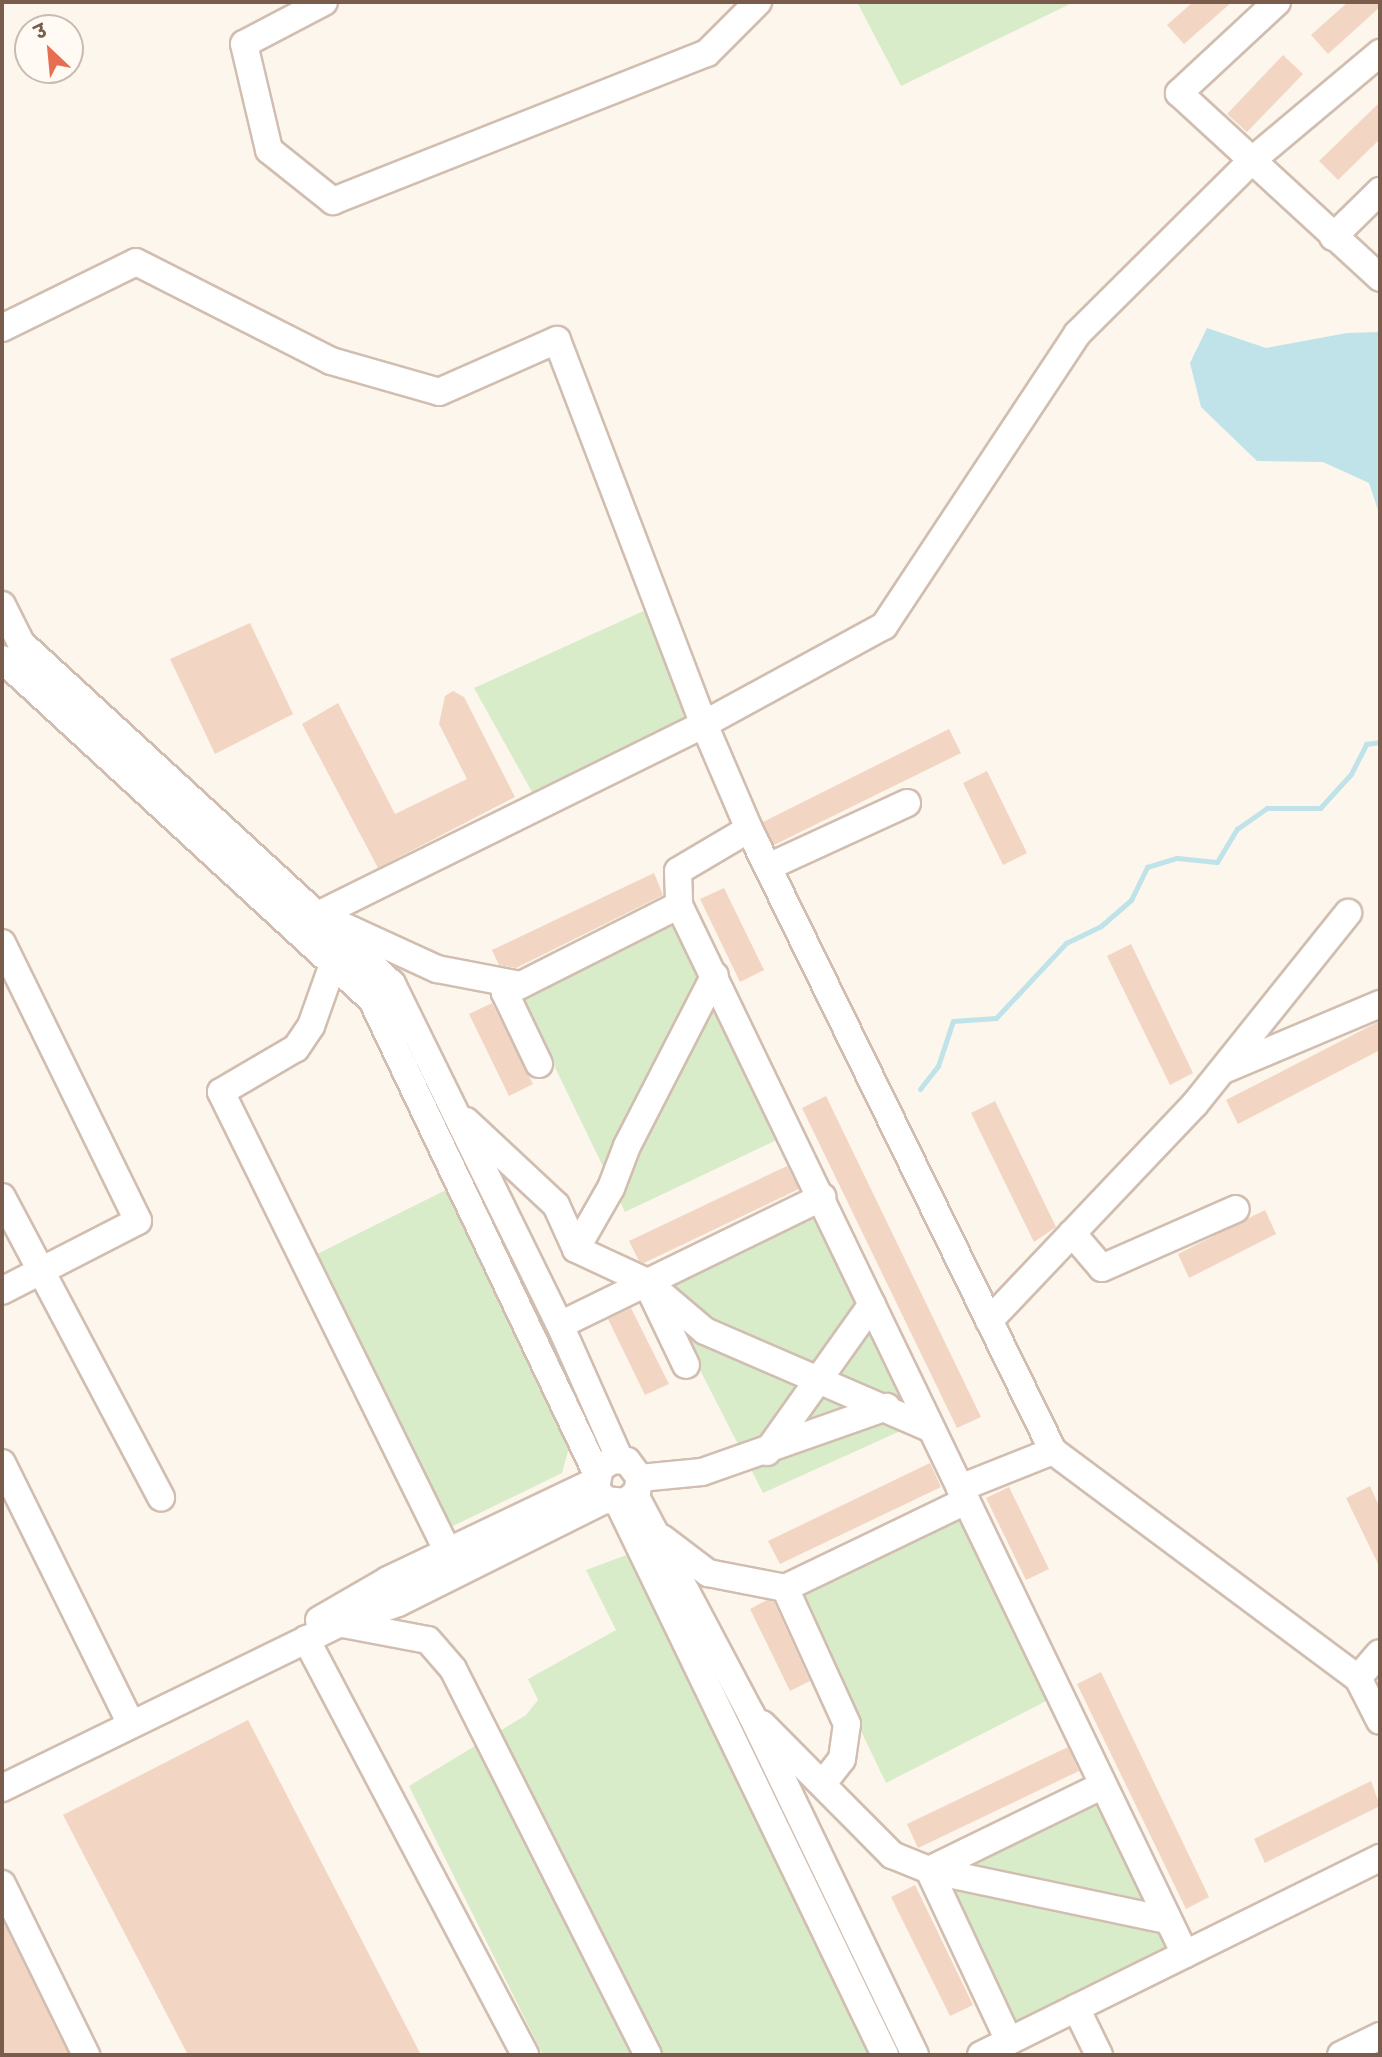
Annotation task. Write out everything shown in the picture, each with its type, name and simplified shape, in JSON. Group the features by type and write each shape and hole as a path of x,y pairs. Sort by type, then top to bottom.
{"street":[{"path":"324,2 244,44 269,150 332,201 707,53 758,2"},
{"path":"1277,2 1179,93 1250,162 1380,278"},
{"path":"305,939 318,915 704,724 884,626 1077,334 1250,162 1380,52"},
{"path":"1333,237 1380,191"},
{"path":"2,328 136,262 331,361 439,392 557,340 704,724 750,829 1053,1451 1358,1678 1380,1721"},
{"path":"2,605 21,643 392,984 560,1325 620,1460 606,1463 615,1489 655,1532 708,1573 785,1588 1053,1451"},
{"path":"2,659 372,999 518,1308 615,1489 885,2055"},
{"path":"768,867 907,803"},
{"path":"750,829 678,871 679,905 822,1197 1101,1786 1185,1954"},
{"path":"539,1064 505,993 679,905"},
{"path":"989,1321 1221,1070 1348,913"},
{"path":"318,915 438,969 520,985"},
{"path":"2,943 138,1221 2,1291"},
{"path":"333,964 311,1026 296,1048 221,1092 447,1550"},
{"path":"576,1249 611,1188 627,1146 715,975"},
{"path":"1221,1070 1380,1004"},
{"path":"452,1108 556,1205 576,1249 647,1282 705,1331 887,1407 931,1429"},
{"path":"2,1196 161,1497"},
{"path":"560,1325 822,1197"},
{"path":"1072,1233 1102,1268 1236,1209"},
{"path":"647,1282 686,1365"},
{"path":"518,1308 545,1295"},
{"path":"767,1452 872,1304"},
{"path":"306,1639 322,1614 447,1550 615,1489 702,1472 767,1452 887,1407"},
{"path":"2,1463 131,1724"},
{"path":"2,1788 340,1623 398,1603 615,1489"},
{"path":"655,1532 751,1714 915,2055"},
{"path":"785,1588 847,1724 842,1759 824,1782"},
{"path":"340,1623 428,1640 453,1669 648,2055"},
{"path":"306,1639 525,2055"},
{"path":"1358,1678 1380,1653"},
{"path":"751,1714 824,1782 892,1855 929,1870 1166,1920"},
{"path":"929,1870 1101,1786"},
{"path":"981,2055 1380,1858"},
{"path":"929,1870 1009,2041"},
{"path":"2,1884 86,2055"},
{"path":"1076,2008 1099,2055"},
{"path":"1341,2055 1376,2044"}],"green space":[{"path":"857,2 1074,2 901,86"},
{"path":"650,608 691,716 532,792 474,688"},
{"path":"676,916 783,1137 625,1212 520,995"},
{"path":"448,1189 570,1444 562,1473 449,1528 315,1255"},
{"path":"812,1210 916,1424 763,1493 659,1290"},
{"path":"958,1510 1052,1698 886,1783 795,1594"},
{"path":"629,1554 869,2055 543,2055 409,1786 526,1715 538,1700 528,1679 616,1630 586,1570"},
{"path":"1096,1792 1173,1950 1012,2029 938,1873"}],"water":[{"path":"1207,328 1266,348 1347,333 1380,332 1380,516 1369,483 1323,462 1257,461 1201,407 1190,363"}],"building":[{"path":"1193,2 1232,2 1184,44 1167,25"},
{"path":"1348,2 1380,2 1380,7 1328,54 1311,35"},
{"path":"1283,55 1303,74 1247,132 1227,114"},
{"path":"1380,102 1380,139 1338,180 1319,161"},
{"path":"250,623 293,714 215,754 170,659"},
{"path":"453,691 464,697 515,797 378,868 302,724 338,703 395,814 467,779 439,724 445,696"},
{"path":"949,729 961,753 774,845 763,822"},
{"path":"987,771 1027,853 1003,865 963,783"},
{"path":"654,873 663,895 516,968 499,965 492,950"},
{"path":"724,888 764,970 740,982 700,899"},
{"path":"1131,944 1193,1073 1170,1085 1107,956"},
{"path":"492,1003 533,1084 509,1096 469,1014"},
{"path":"1380,1021 1380,1050 1238,1124 1226,1100"},
{"path":"826,1096 981,1417 957,1428 802,1108"},
{"path":"995,1101 1056,1227 1034,1242 971,1113"},
{"path":"787,1166 799,1189 644,1263 639,1261 629,1241"},
{"path":"1265,1210 1276,1234 1189,1278 1178,1254"},
{"path":"631,1308 669,1384 645,1395 608,1319"},
{"path":"930,1463 941,1487 780,1564 768,1541"},
{"path":"1370,1486 1380,1508 1380,1568 1346,1498"},
{"path":"1009,1487 1049,1569 1026,1580 986,1498"},
{"path":"767,1600 774,1602 810,1681 790,1691 750,1609"},
{"path":"1101,1672 1209,1897 1186,1909 1077,1684"},
{"path":"248,1720 421,2055 188,2055 63,1815"},
{"path":"1068,1747 1079,1771 918,1848 907,1824"},
{"path":"1371,1781 1380,1806 1265,1863 1254,1839"},
{"path":"915,1885 973,2005 950,2016 891,1897"},
{"path":"2,1919 69,2055 2,2055"}],"waterway":[{"path":"920,1089 938,1066 953,1021 996,1018 1066,943 1101,926 1131,900 1147,867 1177,858 1217,862 1237,829 1267,808 1320,808 1351,774 1366,744 1380,742"}]}
